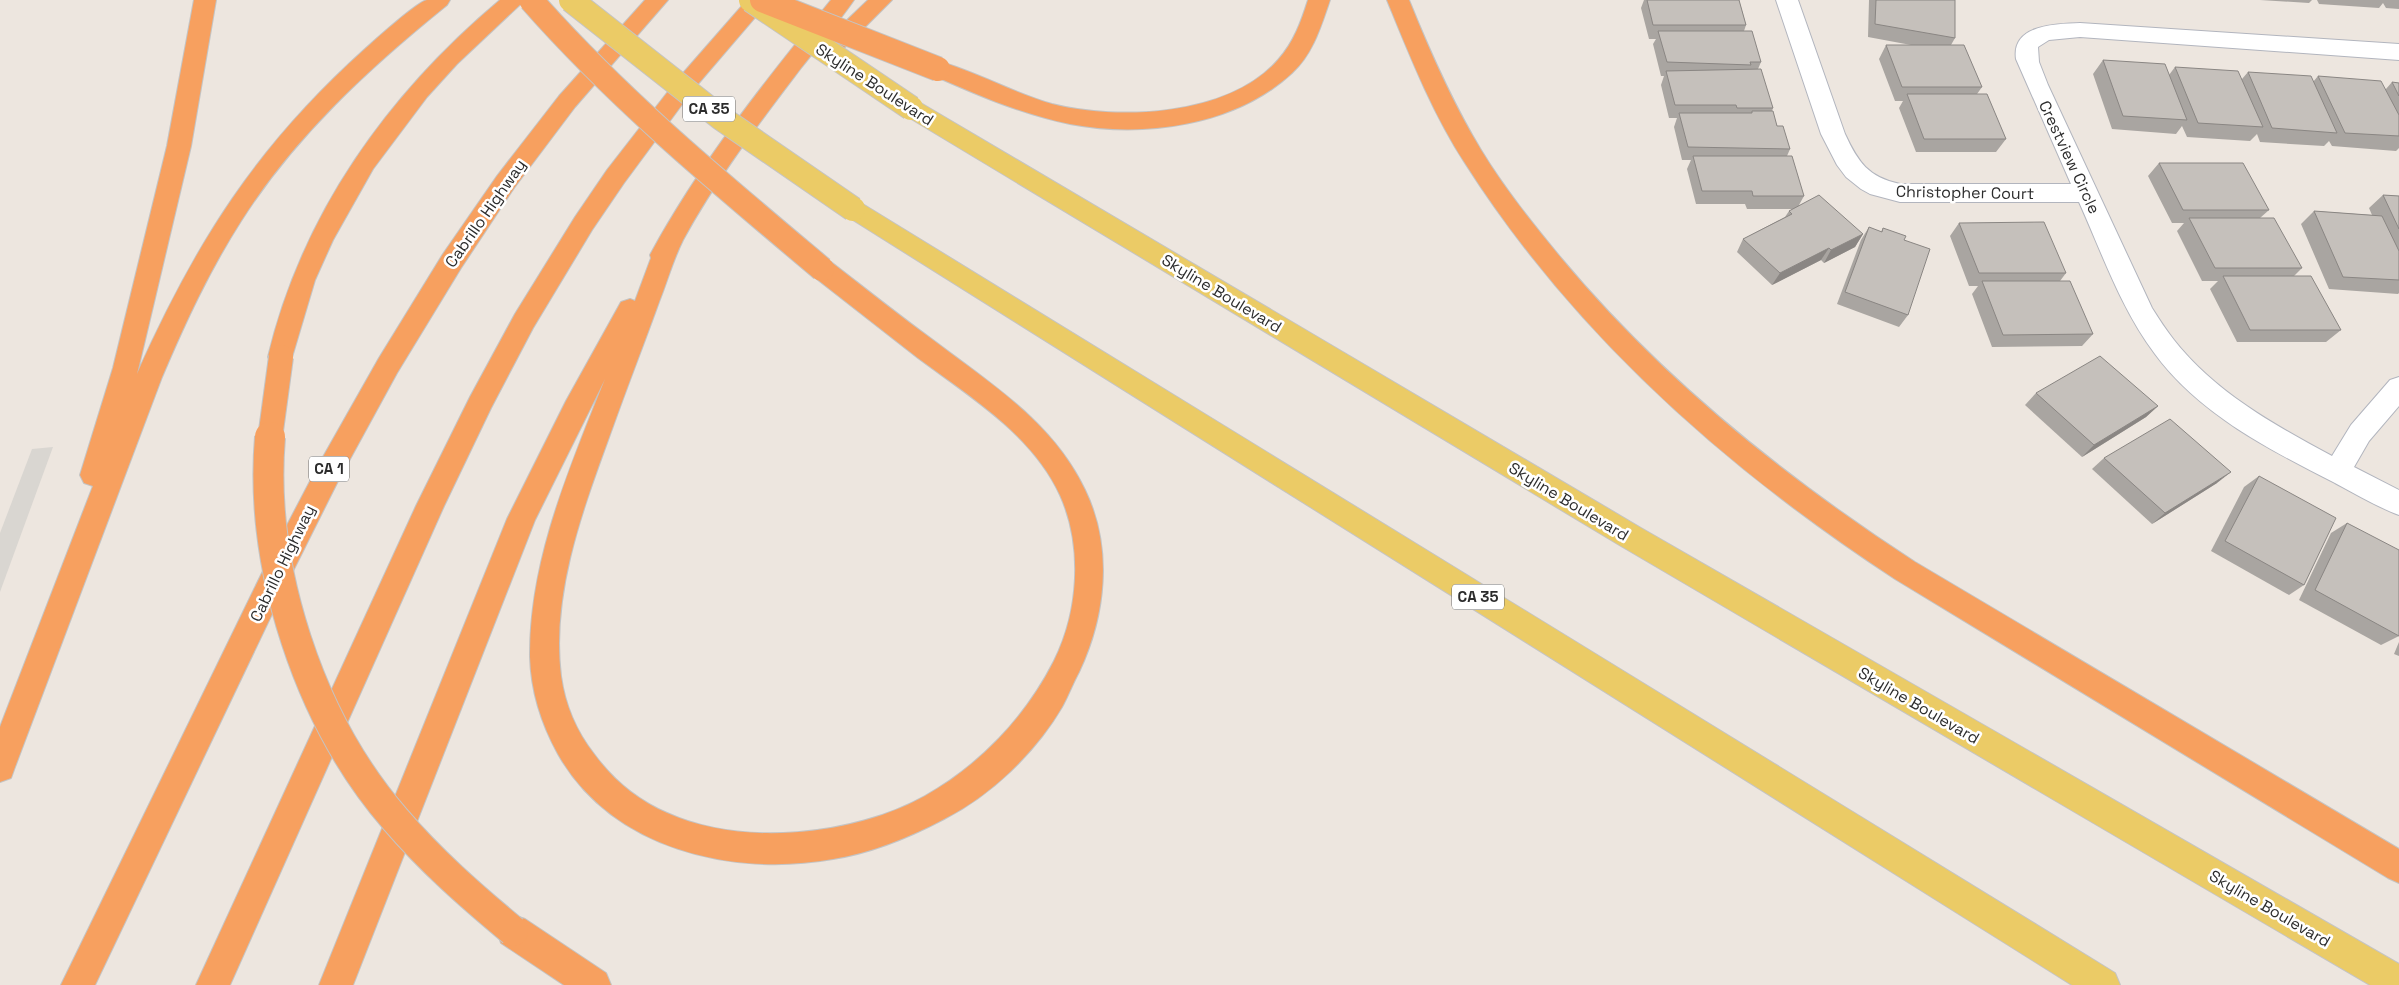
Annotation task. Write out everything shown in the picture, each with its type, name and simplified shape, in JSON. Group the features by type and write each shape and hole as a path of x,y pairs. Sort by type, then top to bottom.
{"highway":[{"path":"36,670 126,368 179,146 205,0"},
{"path":"0,767 161,347 207,253 245,194 305,119 371,55 439,0"},
{"path":"514,0 482,28 439,71 393,125 357,177 317,248 302,281 281,357 271,428 268,464 269,500 283,596 311,680 322,706 352,761 394,818 445,873 514,931 594,985"},
{"path":"531,0 561,34 734,197 822,269 1004,408 1045,448 1067,480 1082,516 1089,555 1090,577 1085,613 1078,641 1062,678 1046,707 1029,730 989,771 966,789 940,805 881,832 813,848 751,848 709,842 678,834 650,822 606,792 583,765 562,732 553,710 547,685 545,660 548,606 567,526 591,451 671,239"},
{"name":"Cabrillo Highway","path":"78,985 312,503 395,351 450,263 532,146 582,83 657,0"},
{"path":"213,985 420,529 498,369 539,297 621,170 699,68 761,0 1016,100 1068,115 1092,119 1140,121 1187,115 1231,102 1250,93 1284,68 1308,35 1316,16 1319,0"},
{"path":"336,985 521,519 595,371 671,239 721,160 790,66 843,0"},
{"path":"721,160 881,0"},
{"path":"1398,0 1426,70 1446,108 1472,154 1518,220 1560,275 1614,334 1707,421 1804,500 1892,562 1982,618 2399,867"}],"main road":[{"name":"CA 35","path":"571,0 720,118 853,209 2103,985"},
{"name":"Skyline Boulevard","path":"751,0 911,108 1631,538 2399,983"}],"street":[{"name":"Christopher Court","path":"1787,0 1837,143 1854,171 1869,183 1878,188 1900,193 2087,193"},
{"name":"Crestview Circle","path":"2399,52 2088,31 2061,31 2033,38 2027,45 2029,65 2152,333 2187,375 2256,426 2399,503"},
{"path":"2337,471 2360,433 2399,388"}],"shaded area":[{"path":"53,447 0,592 0,533 32,449"}],"building":[{"path":"1647,0 1739,0 1746,25 1653,25"},
{"path":"1876,0 1955,0 1955,38 1875,24"},
{"path":"1658,31 1752,31 1761,62 1750,62 1751,65 1667,62"},
{"path":"1886,45 1964,45 1982,87 1902,87"},
{"path":"2103,60 2165,64 2187,120 2123,116"},
{"path":"2175,67 2238,71 2263,127 2198,123"},
{"path":"1761,69 1773,108 1737,108 1736,105 1675,105 1666,71"},
{"path":"2248,72 2311,76 2337,133 2272,128"},
{"path":"2318,76 2381,81 2399,115 2399,136 2345,133"},
{"path":"2392,82 2399,83 2399,96"},
{"path":"1907,94 1987,94 2006,139 1924,139"},
{"path":"1752,111 1773,111 1777,126 1783,126 1790,149 1688,147 1679,113 1752,113"},
{"path":"1693,156 1792,156 1804,196 1753,196 1752,191 1702,191"},
{"path":"2159,163 2243,163 2269,210 2183,210"},
{"path":"1819,195 1863,234 1831,250 1829,248 1780,273 1743,239 1792,214 1789,211"},
{"path":"2383,195 2399,196 2399,229"},
{"path":"2314,211 2382,216 2399,251 2399,280 2343,277"},
{"path":"2189,218 2274,218 2302,268 2215,268"},
{"path":"2044,222 2066,273 1979,273 1959,223"},
{"path":"1869,227 1882,232 1883,228 1906,236 1904,240 1930,249 1908,315 1845,292"},
{"path":"2223,276 2311,276 2341,330 2250,330"},
{"path":"1982,281 2070,281 2093,334 2003,335"},
{"path":"2100,356 2158,406 2094,445 2036,393"},
{"path":"2170,419 2231,472 2165,513 2104,458"},
{"path":"2259,476 2336,518 2304,585 2225,541"},
{"path":"2347,523 2399,550 2399,636 2315,590"}]}
